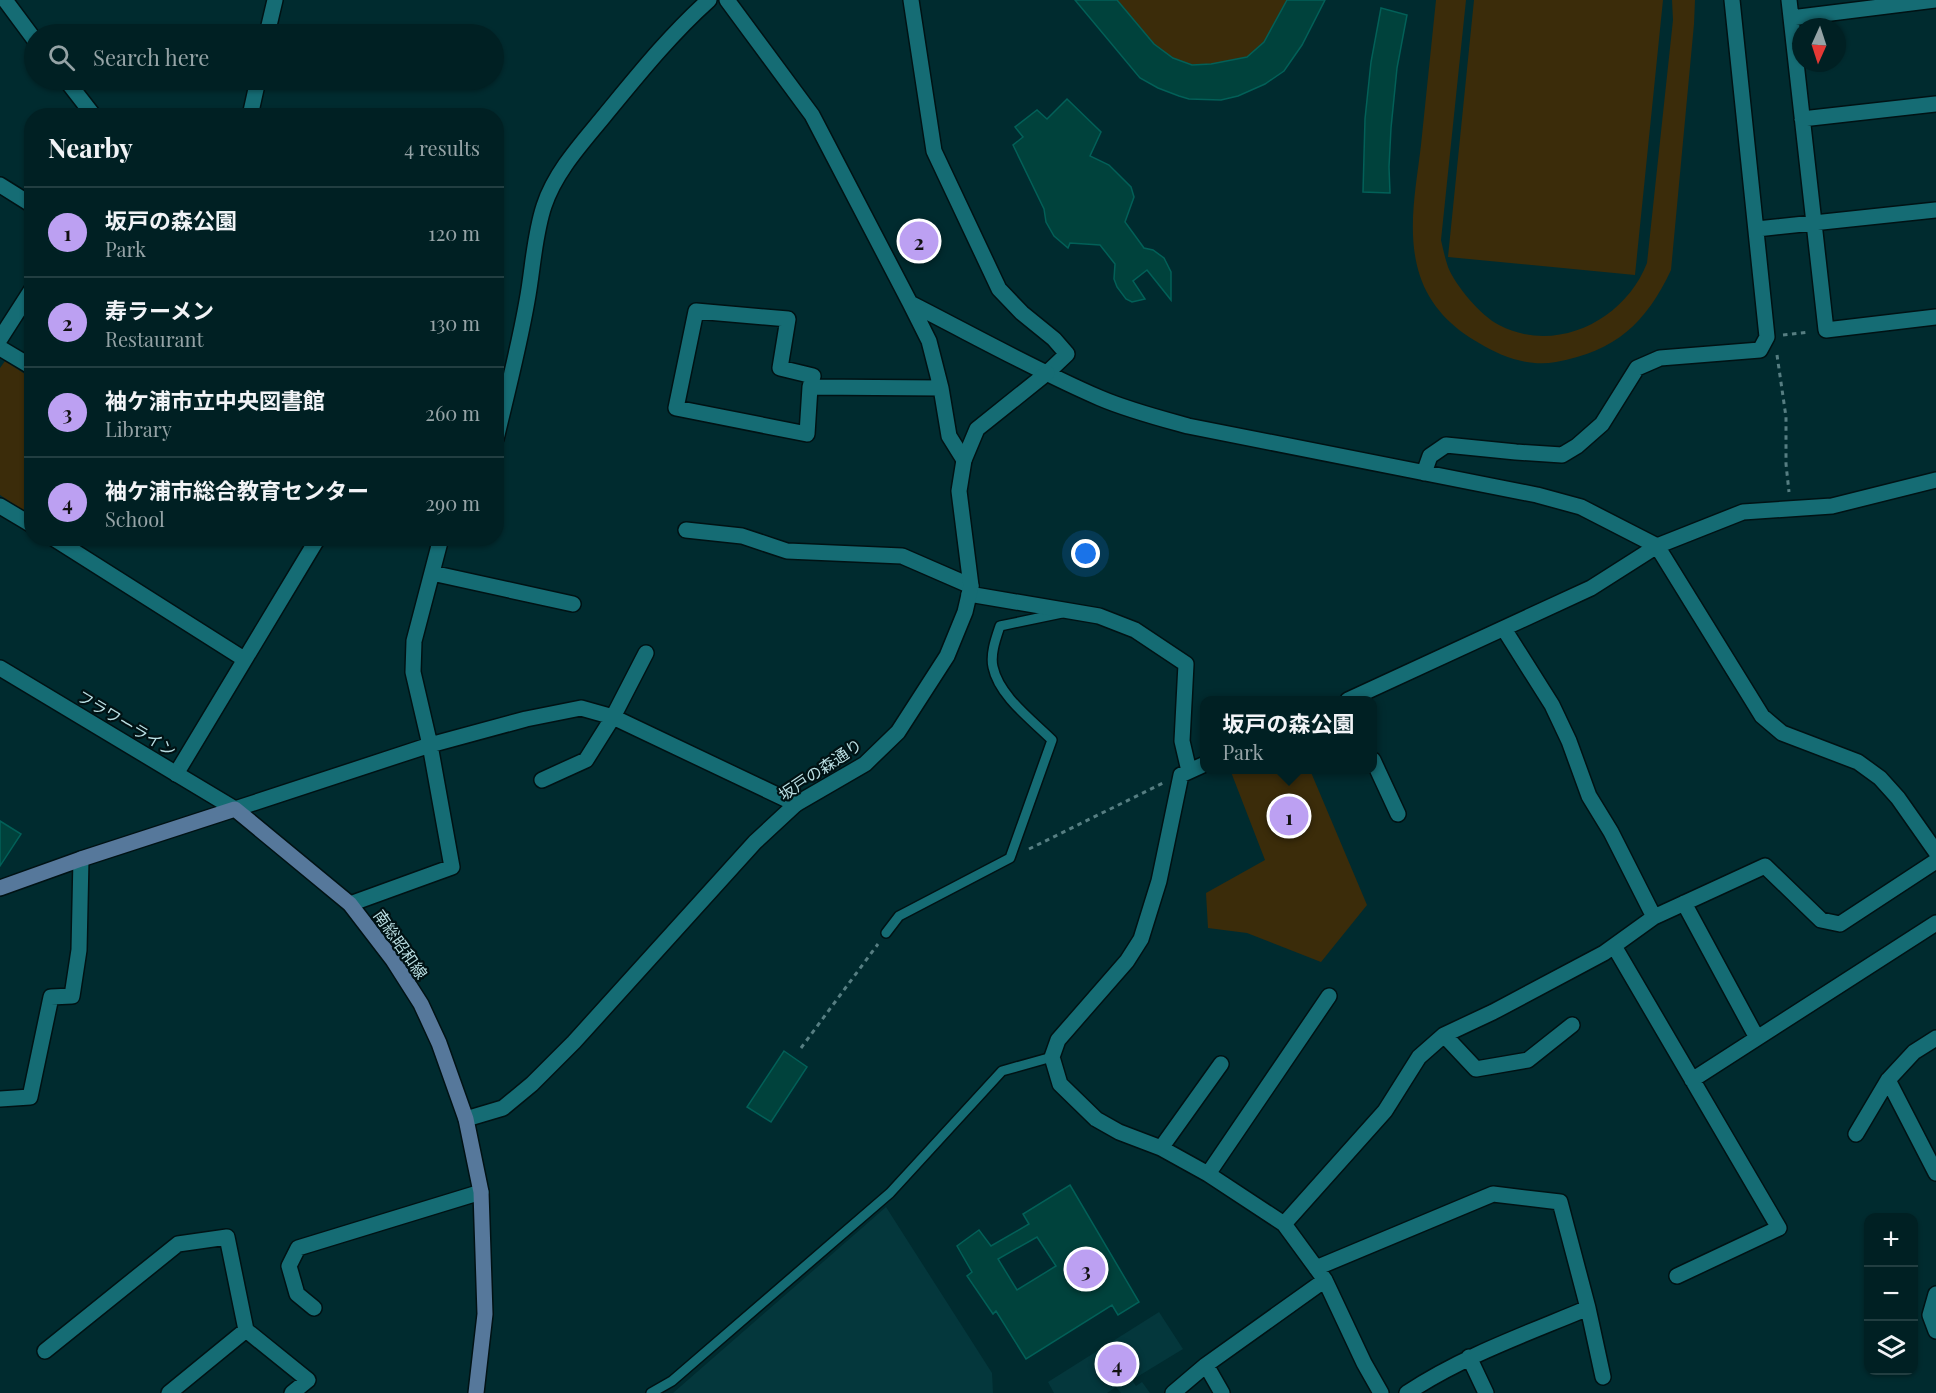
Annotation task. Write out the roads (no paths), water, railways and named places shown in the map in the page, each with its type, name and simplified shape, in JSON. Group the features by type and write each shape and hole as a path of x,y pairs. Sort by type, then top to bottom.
{"main road":[{"path":"0,888 236,809"},
{"name":"南総昭和線","path":"236,809 350,904 393,960 421,1004 439,1043 466,1119 481,1192 484,1314 476,1393"}],"street":[{"path":"269,24 275,0"},
{"path":"504,403 527,301 538,229 545,204 562,171 586,138 641,70 683,24 709,0"},
{"path":"727,0 812,116 910,303 929,341 941,388 949,436 964,460"},
{"name":"坂戸の森通り","path":"466,1119 502,1108 532,1084 574,1042 755,842 796,804 865,764 898,732 947,656 965,612 970,590 959,491 964,460 977,429 1067,354 1054,339 1022,313 999,289 934,151 911,0"},
{"path":"1424,473 1430,456 1446,445 1562,455 1577,446 1602,424 1637,368 1660,358 1760,350 1767,337 1732,0"},
{"path":"1789,0 1826,330 1936,317"},
{"path":"1791,18 1936,0"},
{"path":"14,4 25,24"},
{"path":"74,90 87,108"},
{"path":"252,108 256,90"},
{"path":"1802,119 1936,104"},
{"path":"0,185 24,200"},
{"path":"1756,229 1936,210"},
{"path":"0,339 24,302"},
{"path":"910,303 1047,373 1102,398 1162,419 1537,495 1581,507 1657,546 1762,716 1782,733 1858,762 1880,778 1898,798 1936,851"},
{"path":"696,311 788,319 780,368 813,376 810,387 807,434 676,408 696,311"},
{"path":"0,348 24,362"},
{"path":"810,387 941,388"},
{"path":"1357,696 1591,588 1657,546 1743,512 1832,506 1936,480"},
{"path":"0,507 24,520"},
{"path":"686,530 742,536 788,551 902,556 970,590 1066,612 1099,616 1136,630 1186,664 1182,741 1185,773 1159,882 1141,939 1127,961 1058,1040 1052,1057 1060,1084 1096,1119 1119,1132 1161,1148 1208,1174 1284,1224 1321,1274 1381,1393"},
{"path":"66,546 244,659"},
{"path":"176,774 311,546"},
{"path":"350,904 452,867 430,745 413,672 414,641 439,546"},
{"path":"432,573 573,603"},
{"path":"1504,629 1552,705 1569,741 1588,796 1611,832 1654,917"},
{"path":"542,780 586,760 613,717 646,653"},
{"name":"フラワーライン","path":"0,668 236,809"},
{"path":"236,809 430,745 526,719 581,708 613,717 796,804"},
{"path":"1185,773 1200,766"},
{"path":"1377,769 1398,814"},
{"path":"0,1100 30,1097 51,997 72,996 79,950 81,859"},
{"path":"1284,1224 1385,1111 1419,1057 1444,1035 1604,953 1654,917 1765,866 1821,920 1840,924 1936,861"},
{"path":"1684,903 1757,1038"},
{"path":"1692,1080 1936,923"},
{"path":"1614,946 1779,1228 1677,1276"},
{"path":"1208,1174 1329,996"},
{"path":"1444,1035 1476,1068 1528,1060 1572,1025"},
{"path":"1856,1134 1888,1080 1914,1052 1936,1038"},
{"path":"1161,1148 1221,1064"},
{"path":"1888,1080 1936,1173"},
{"path":"314,1308 297,1294 289,1266 298,1248 481,1192"},
{"path":"1173,1393 1321,1274 1493,1194 1560,1202 1588,1308 1603,1377"},
{"path":"45,1351 178,1244 227,1237 246,1330 308,1380 292,1393"},
{"path":"1936,1294 1930,1315 1936,1330"},
{"path":"1407,1393 1428,1379 1469,1358 1588,1308"},
{"path":"169,1393 246,1330"},
{"path":"1469,1358 1486,1393"},
{"path":"1206,1365 1222,1393"}],"lane":[{"path":"886,933 899,916 1010,858 1052,740 1005,694 993,667 994,645 1000,626 1066,612"},
{"path":"651,1393 672,1381 890,1193 1002,1071 1052,1057"}],"place":[{"name":"寿ラーメン","path":"919,241"},
{"name":"坂戸の森公園","path":"1289,816"},
{"name":"袖ケ浦市立中央図書館","path":"1086,1269"},
{"name":"袖ケ浦市総合教育センター","path":"1117,1364"}]}
